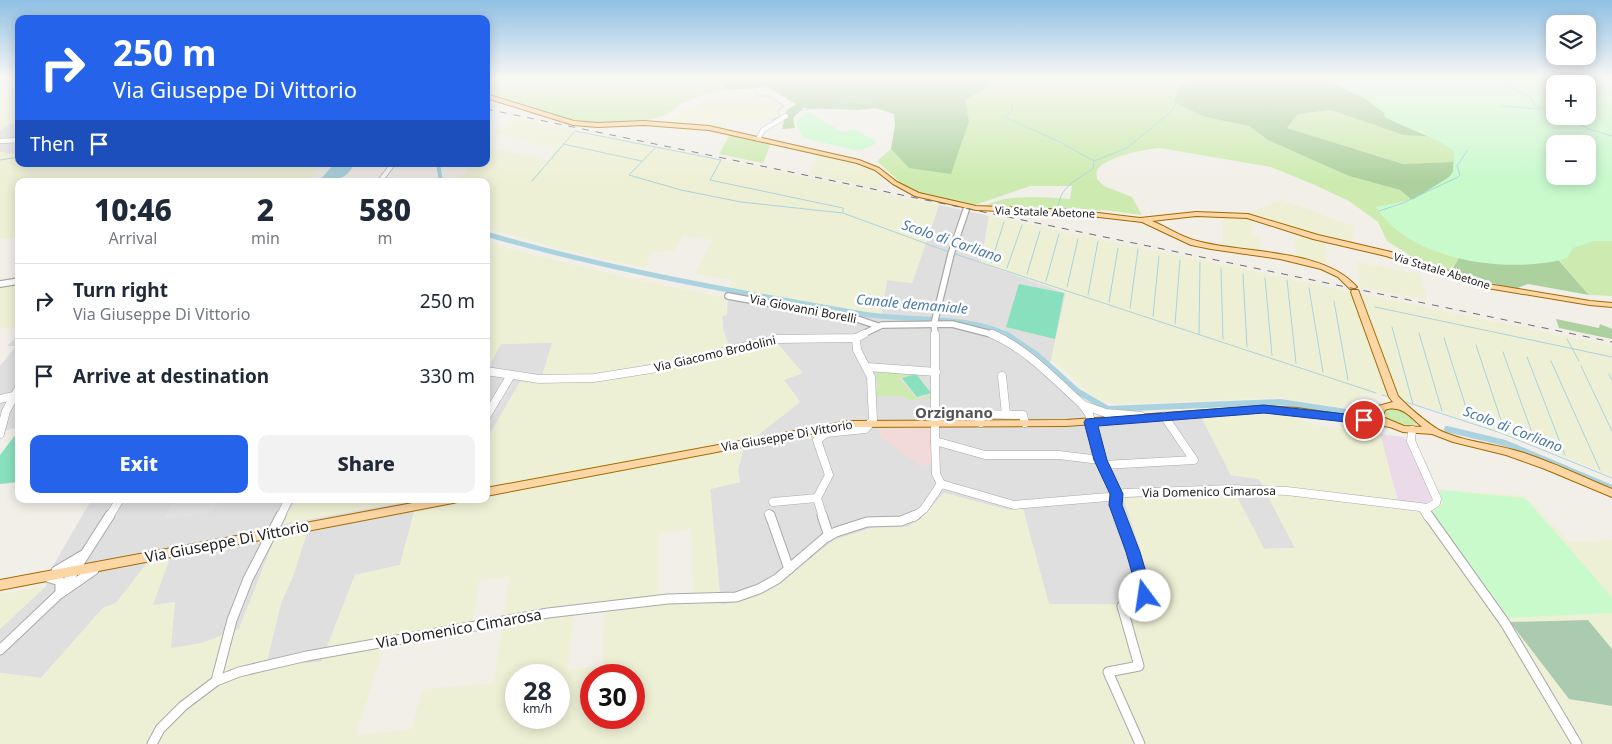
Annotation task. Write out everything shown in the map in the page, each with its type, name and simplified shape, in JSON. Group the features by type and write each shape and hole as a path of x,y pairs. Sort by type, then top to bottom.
{"main road":[{"name":"Via Statale Abetone","path":"536,112 577,123 644,123 703,127 758,139 865,163 882,171 901,187 928,199 986,210 1074,212 1157,223 1187,216 1252,217 1309,235 1388,254 1487,286 1590,303 1612,304"},
{"name":"Via Statale Abetone","path":"1157,223 1172,235 1203,245 1320,265 1342,276 1354,290 1392,401"},
{"path":"1364,420 1380,413 1383,407 1392,401 1417,416 1416,427"},
{"name":"Via Giuseppe Di Vittorio","path":"490,491 818,429 873,423 1101,422 1264,409 1364,420 1394,426 1416,427 1520,456 1612,493"},
{"path":"1380,413 1394,426"},
{"name":"Via Giuseppe Di Vittorio","path":"0,585 432,503"}],"street":[{"path":"758,139 763,130 786,116"},
{"path":"0,142 15,140"},
{"path":"382,178 391,167"},
{"path":"941,484 936,474 934,423 936,320 952,253 966,210"},
{"path":"0,284 15,282"},
{"name":"Via Giovanni Borelli","path":"728,296 849,317 878,326"},
{"name":"Via Giacomo Brodolini","path":"490,371 539,379 594,378 658,368 770,340 856,338 878,326 936,320 975,328 1006,340 1027,355 1082,404 1090,414 1090,422 1102,463 1117,494 1116,505 1146,594 1140,601 1128,602 1122,606 1139,666 1108,672 1140,744"},
{"path":"829,536 817,498 829,475 818,445 819,437 826,433 865,429 873,423 871,377 867,367 856,353 856,338"},
{"path":"867,367 936,372"},
{"path":"490,410 511,375"},
{"path":"1002,376 1006,414"},
{"path":"0,399 15,394"},
{"path":"0,434 6,411 15,396"},
{"path":"1082,404 1097,411 1153,417"},
{"path":"1097,411 1101,422"},
{"path":"981,423 980,414 1023,415 1025,423"},
{"path":"935,441 985,455 1058,455 1102,463 1194,460 1164,416"},
{"path":"1394,426 1411,441 1437,499 1431,507 1423,508 1504,622 1577,744"},
{"path":"1411,441 1416,427"},
{"name":"Via Domenico Cimarosa","path":"152,744 160,729 176,712 216,681 269,664 548,614 668,600 736,597 769,584 829,536 872,521 900,522 909,520 921,512 941,484 991,500 1014,505 1108,497 1117,494 1231,489 1287,491 1423,508"},
{"path":"773,502 817,498"},
{"path":"58,595 76,571 118,503"},
{"path":"216,681 238,604 270,534 287,503"},
{"path":"769,514 790,569"},
{"path":"88,551 88,561 101,566"},
{"path":"44,576 68,566 88,551"},
{"path":"0,650 58,595 81,577 101,566"},
{"path":"44,576 60,581 61,587 58,595"}],"shaded area":[{"path":"11,123 15,124 15,154 0,152 0,130"},
{"path":"939,205 989,216 981,263 1066,293 1051,360 1045,374 1085,411 1088,425 1202,418 1231,475 1259,479 1295,548 1264,549 1236,495 1124,499 1158,605 1048,604 1023,509 1008,510 944,493 922,518 908,527 872,528 834,540 776,587 746,600 721,605 710,489 740,482 738,469 744,446 800,402 784,380 730,351 723,329 722,315 727,315 728,293 880,318 887,280 912,283"},
{"path":"15,339 15,346 7,346"},
{"path":"553,342 540,383 520,382 490,434 490,364 500,344"},
{"path":"15,347 15,428 0,432 0,366"},
{"path":"502,380 516,381 490,425 490,399"},
{"path":"879,426 931,427 932,465 919,465 884,440 879,435"},
{"path":"1380,434 1404,437 1434,496 1429,504 1398,502"},
{"path":"90,503 294,503 283,524 398,503 415,503 400,565 355,575 321,662 265,667 281,603 293,576 306,534 275,538 239,629 202,643 170,649 175,602 153,606 148,563 116,603 103,608 41,678 0,673 0,629 46,586 51,569"},
{"path":"173,503 218,503 212,513 164,519"}],"green space":[{"path":"0,112 15,112 15,124 11,123 0,130"},
{"path":"539,112 671,112 663,116 641,121 620,123 599,123 557,117"},
{"path":"682,112 781,112 784,116 775,121 734,119 723,130 658,123"},
{"path":"787,112 799,112 793,118 795,128 782,129"},
{"path":"808,112 842,132 855,129 876,142 864,149 855,150 803,138 796,123 799,118"},
{"path":"887,112 967,112 969,121 951,174 909,168 891,149 895,125 894,114"},
{"path":"967,112 1194,112 1205,117 1249,126 1268,140 1349,176 1400,190 1466,245 1451,272 1415,259 1387,241 1378,222 1349,201 1315,185 1271,167 1160,148 1116,158 1101,166 1097,172 1097,179 1104,186 1132,197 1142,215 1104,210 982,208 991,203 1013,198 1070,199 1072,186 1030,186 975,205 920,193 902,184 877,161 891,149 909,168 969,121"},
{"path":"1194,112 1317,112 1298,114 1287,128 1403,164 1452,162 1475,147 1546,173 1546,185 1589,185 1547,247 1589,295 1528,284 1515,289 1451,272 1466,245 1400,190 1349,176 1268,140 1249,126 1205,117"},
{"path":"1336,112 1403,135 1402,112 1546,112 1546,125 1596,125 1596,112 1612,112 1612,179 1596,156 1596,135 1546,135 1546,145 1476,147 1452,162 1403,164 1287,128 1298,114"},
{"path":"1336,112 1425,112 1443,137 1403,135"},
{"path":"1382,112 1546,112 1546,125 1596,125 1596,112 1612,112 1612,241 1594,241 1573,248 1568,257 1561,260 1538,264 1513,265 1460,259 1434,251 1411,240 1391,225 1376,207 1414,199 1449,177 1453,172 1454,151 1438,141 1385,117"},
{"path":"516,118 939,205 912,283 887,280 881,318 728,293 732,280 695,274 712,240 683,236 674,250 651,253 645,268 563,250 490,229 490,178 458,178 468,170 463,167 490,167 490,148 547,160 557,148 492,133"},
{"path":"730,135 771,143 763,163 719,154"},
{"path":"0,152 15,154 15,167 318,167 312,178 15,178 15,237 0,239"},
{"path":"818,154 869,166 882,174 879,189 809,174"},
{"path":"1612,179 1612,296 1589,295 1547,246"},
{"path":"1282,200 1354,226 1352,241 1313,233 1249,212"},
{"path":"989,216 1612,346 1612,476 1521,439 1415,403 1365,393 1340,407 1280,398 1117,404 1097,399 1051,360 1066,293 981,263"},
{"path":"1223,217 1252,219 1253,235 1261,236 1260,251 1223,245"},
{"path":"1294,234 1325,243 1328,264 1296,257"},
{"path":"490,242 607,273 726,298 727,315 722,316 723,329 730,351 779,345 803,373 784,380 800,402 744,446 738,469 740,482 710,489 721,605 746,600 776,587 834,540 872,528 908,527 922,518 944,493 1008,510 1023,509 1049,604 1158,605 1124,498 1236,495 1264,549 1295,548 1259,479 1231,475 1202,418 1282,414 1317,425 1380,434 1400,509 1425,513 1440,503 1436,489 1525,496 1570,542 1612,540 1612,597 1525,498 1439,491 1443,504 1509,618 1612,613 1612,649 1588,620 1510,623 1569,699 1612,706 1612,744 0,744 0,673 41,678 103,608 116,603 147,563 169,561 153,605 175,602 171,648 202,643 239,629 275,538 307,533 293,576 281,603 266,666 321,662 355,575 400,565 415,503 490,503 490,434 520,382 540,383 552,343 501,344 490,365","holes":["691,529 693,595 659,597 659,534","509,577 494,683 423,689 411,729 356,735 384,646 471,631 480,580"]},
{"path":"1357,262 1420,274 1427,300 1360,287"},
{"path":"15,284 15,327 0,328 0,286"},
{"path":"1019,284 1064,293 1055,339 1006,327"},
{"path":"1556,319 1599,328 1600,324 1612,329 1612,339 1559,328"},
{"path":"875,370 915,373 899,378 917,399 933,395 933,399 909,400 902,396 874,396 878,386"},
{"path":"916,374 931,393 917,397 902,378"},
{"path":"1388,408 1403,410 1416,421 1416,424 1404,427 1395,424 1385,415 1385,410"},
{"path":"15,435 15,482 0,484 0,455"},
{"path":"1439,490 1525,498 1612,597 1612,613 1509,618 1431,512 1443,504"},
{"path":"294,503 398,503 282,524"},
{"path":"46,586 0,629 0,594"},
{"path":"1588,620 1612,649 1612,706 1569,699 1510,622"}],"water":[{"path":"331,167 352,167 348,173 339,178 322,178"}],"waterway":[{"path":"778,112 779,116"},
{"path":"772,120 795,112"},
{"path":"1011,112 1004,117 1058,141 1094,161 1127,148 1171,112"},
{"path":"1581,125 1612,136"},
{"path":"564,144 575,131 656,147"},
{"path":"532,181 564,144"},
{"name":"Scolo di Corliano","path":"564,144 642,161"},
{"path":"656,147 721,160 710,180 843,208 843,212"},
{"name":"Scolo di Corliano","path":"656,147 629,175 681,190 741,202 843,213 949,252"},
{"path":"1379,211 1403,203 1458,177 1460,175 1457,166 1467,151"},
{"path":"0,160 15,158"},
{"path":"1058,209 1059,201 1065,190 1093,169 1094,162"},
{"name":"Canale demaniale","path":"439,167 440,178"},
{"path":"991,263 1004,222"},
{"path":"1007,268 1022,225"},
{"path":"1027,274 1040,231"},
{"path":"1046,281 1059,234"},
{"name":"Canale demaniale","path":"490,235 579,259 721,289 863,314 955,321 991,328 1007,334"},
{"path":"1067,287 1078,239"},
{"path":"1088,295 1098,241"},
{"path":"1109,302 1118,248"},
{"path":"1130,308 1138,249"},
{"name":"Scolo di Corliano","path":"955,254 1376,393"},
{"path":"1153,316 1159,256"},
{"path":"1175,324 1180,260"},
{"path":"1199,334 1200,262"},
{"path":"1221,269 1223,339"},
{"path":"1243,274 1247,347"},
{"path":"1265,278 1272,355"},
{"path":"1287,280 1296,363"},
{"path":"1309,288 1323,372"},
{"path":"1334,301 1348,380"},
{"path":"1375,307 1572,349"},
{"path":"1392,327 1413,404"},
{"path":"1419,333 1442,411"},
{"name":"Canale demaniale","path":"1007,334 1037,355 1077,391 1108,409 1280,402 1346,412"},
{"path":"1444,338 1470,420"},
{"path":"1567,339 1572,349"},
{"path":"1476,345 1505,432"},
{"path":"1572,349 1612,357"},
{"path":"1572,349 1579,361"},
{"path":"1503,352 1536,444"},
{"path":"1527,357 1565,455"},
{"path":"1551,361 1600,470"},
{"path":"1581,366 1612,431"},
{"path":"1609,374 1612,380"},
{"name":"Scolo di Corliano","path":"1382,395 1386,396"},
{"name":"Scolo di Corliano","path":"1406,402 1501,433 1612,478"},
{"name":"Canale demaniale","path":"1447,429 1505,443 1612,488"}],"railway":[{"path":"499,112 1612,342"}],"district":[{"name":"Orzignano","path":"954,413"}],"route":[{"path":"1145,596 1146,592 1116,505 1117,494 1100,460 1090,422 1264,409 1296,411 1350,420 1364,420"}]}
